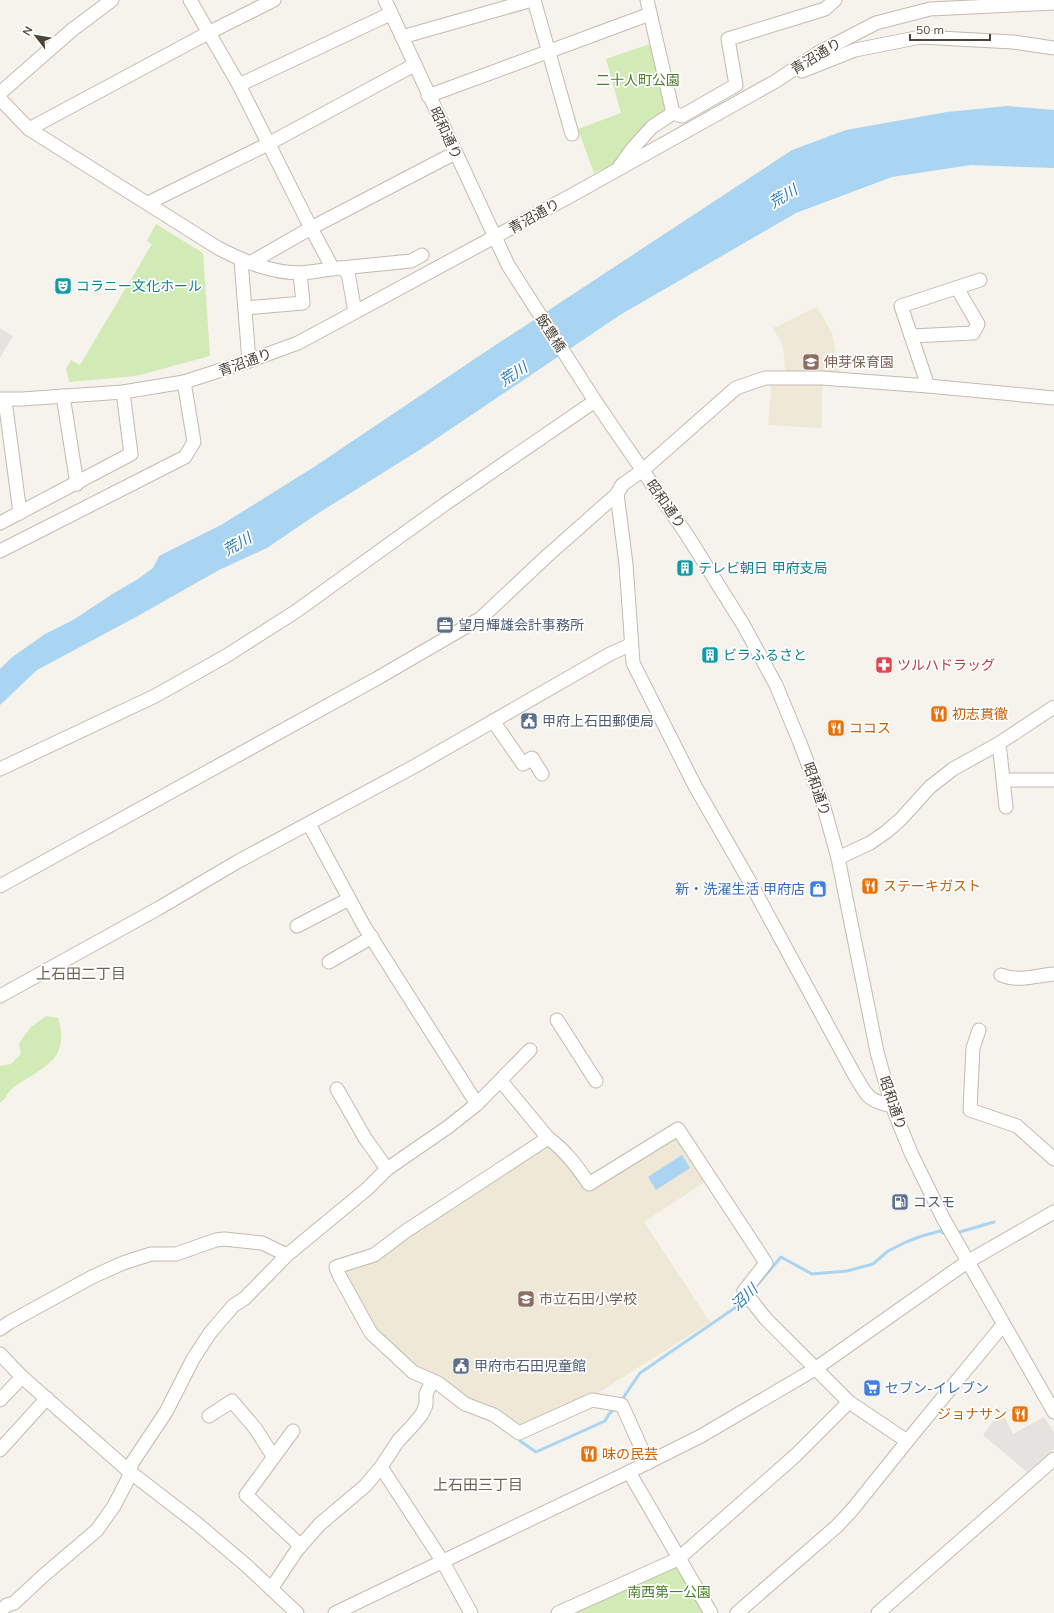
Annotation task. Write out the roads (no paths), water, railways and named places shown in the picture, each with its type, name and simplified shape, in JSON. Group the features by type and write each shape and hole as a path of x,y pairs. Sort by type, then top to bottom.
{"street":[{"path":"112,0 72,30 0,98 29,129 218,248 246,262 300,273 411,261 422,255"},
{"path":"190,0 239,85 311,228 337,268 348,273 354,312"},
{"name":"昭和通り","path":"384,0 508,265"},
{"path":"402,36 533,0 572,134"},
{"path":"647,0 673,113"},
{"path":"29,129 266,2"},
{"path":"673,113 682,116 736,85 728,40 825,10 830,2"},
{"name":"青沼通り","path":"2,399 123,392 184,382 298,343 618,169 776,81 818,53 876,23 930,9 963,4 1054,3"},
{"path":"239,85 390,14"},
{"path":"428,96 650,14"},
{"path":"776,81 855,50 921,37 1013,42 1054,48"},
{"path":"148,203 268,144 414,65"},
{"path":"618,169 633,148 652,127 673,113"},
{"path":"246,262 455,152"},
{"path":"246,262 245,308 249,361"},
{"name":"飯豊橋","path":"508,265 595,401"},
{"path":"245,308 303,303 300,273"},
{"path":"928,386 901,306 980,280"},
{"path":"911,336 973,333 978,324 957,288"},
{"path":"0,886 376,679 481,618 617,494 622,486 643,470 736,388 765,378 822,378 1054,398"},
{"path":"0,551 185,457 194,442 184,382"},
{"path":"0,523 77,484 131,454 123,392"},
{"path":"63,396 77,484"},
{"path":"2,399 20,513"},
{"path":"0,769 155,696 226,656 295,612 445,504 595,401"},
{"name":"昭和通り","path":"595,401 696,548 744,626 769,671 800,742 823,804 838,858 877,1052 892,1106 911,1153 943,1218 967,1262"},
{"path":"617,494 626,564 630,645 633,663 644,688 695,786 750,882 867,1096 876,1102 892,1106"},
{"path":"0,996 159,908 237,862 309,824 493,721 610,654 630,645"},
{"path":"838,858 870,843 886,832 930,787 953,769 998,744 1054,708"},
{"path":"493,721 523,764 532,758 542,774"},
{"path":"998,744 1004,780 1006,807"},
{"path":"1004,780 1054,780"},
{"path":"309,824 349,899 477,1104"},
{"path":"297,926 349,899"},
{"path":"329,962 372,937"},
{"path":"1001,975 1010,978 1026,979 1053,974"},
{"path":"557,1020 596,1081"},
{"path":"979,1030 973,1048 970,1110 1017,1126 1054,1159"},
{"path":"0,1611 6,1605 14,1603 97,1530 114,1506 128,1479 132,1463 166,1412 193,1359 210,1334 233,1306 245,1298 286,1255 367,1189 387,1169 448,1127 477,1104 502,1081 530,1050"},
{"path":"502,1081 548,1138 556,1144 575,1164 589,1184 678,1129 766,1263 744,1291 766,1319 849,1402 907,1441"},
{"path":"337,1089 365,1138 387,1169"},
{"path":"548,1138 406,1231 374,1256 336,1267 371,1333 413,1372 438,1384 465,1404 494,1415 519,1433 592,1400 622,1404 648,1463"},
{"path":"335,1613 648,1463 701,1436 815,1369 967,1262 1054,1212"},
{"path":"0,1329 16,1318 92,1277 123,1263 151,1254 176,1254 216,1240 224,1239 262,1243 286,1255"},
{"path":"967,1262 1054,1412"},
{"path":"737,1613 837,1526 875,1483 907,1441 1003,1325"},
{"path":"0,1354 22,1377 130,1472 195,1522 247,1566 297,1613"},
{"path":"0,1400 22,1377"},
{"path":"271,1589 301,1546 320,1524 365,1486 381,1467 398,1441 422,1414 426,1405 426,1394 432,1381"},
{"path":"0,1450 47,1398"},
{"path":"209,1416 232,1401 255,1428 273,1456"},
{"path":"558,1613 678,1559 796,1456 849,1402"},
{"path":"293,1430 246,1495 301,1546"},
{"path":"878,1613 1054,1459"},
{"path":"381,1467 443,1562 472,1613"},
{"path":"629,1472 678,1559 711,1613"}],"water":[{"name":"荒川","path":"1007,106 1054,110 1054,168 971,165 892,177 796,213 620,315 421,449 317,514 267,548 219,570 136,617 37,670 0,705 0,669 11,658 45,634 73,620 138,579 153,568 159,556 221,525 314,467 482,354 792,150 846,130 947,112"},
{"path":"682,1155 690,1168 656,1190 648,1177"}],"waterway":[{"name":"沼川","path":"956,1233 994,1222"},
{"name":"沼川","path":"751,1292 781,1257 812,1274 847,1271 873,1264 888,1251 922,1236 940,1231 947,1235"},
{"name":"沼川","path":"621,1401 640,1373 742,1303 745,1299"},
{"name":"沼川","path":"520,1441 536,1452 605,1421 609,1414 617,1407"}],"place":[{"name":"コラニー文化ホール","path":"63,286"},
{"name":"伸芽保育園","path":"811,362"},
{"name":"テレビ朝日 甲府支局","path":"685,568"},
{"name":"望月輝雄会計事務所","path":"445,625"},
{"name":"ビラふるさと","path":"710,655"},
{"name":"ツルハドラッグ","path":"884,665"},
{"name":"初志貫徹","path":"939,714"},
{"name":"甲府上石田郵便局","path":"529,721"},
{"name":"ココス","path":"836,728"},
{"name":"ステーキガスト","path":"870,886"},
{"name":"新・洗濯生活 甲府店","path":"818,889"},
{"name":"コスモ","path":"900,1202"},
{"name":"市立石田小学校","path":"526,1299"},
{"name":"甲府市石田児童館","path":"461,1366"},
{"name":"セブン-イレブン","path":"872,1388"},
{"name":"ジョナサン","path":"1020,1414"},
{"name":"味の民芸","path":"589,1454"}],"district":[{"name":"上石田二丁目","path":"81,973"},
{"name":"上石田三丁目","path":"478,1484"}],"park label":[{"name":"二十人町公園","path":"638,80"},
{"name":"南西第一公園","path":"669,1592"}]}
